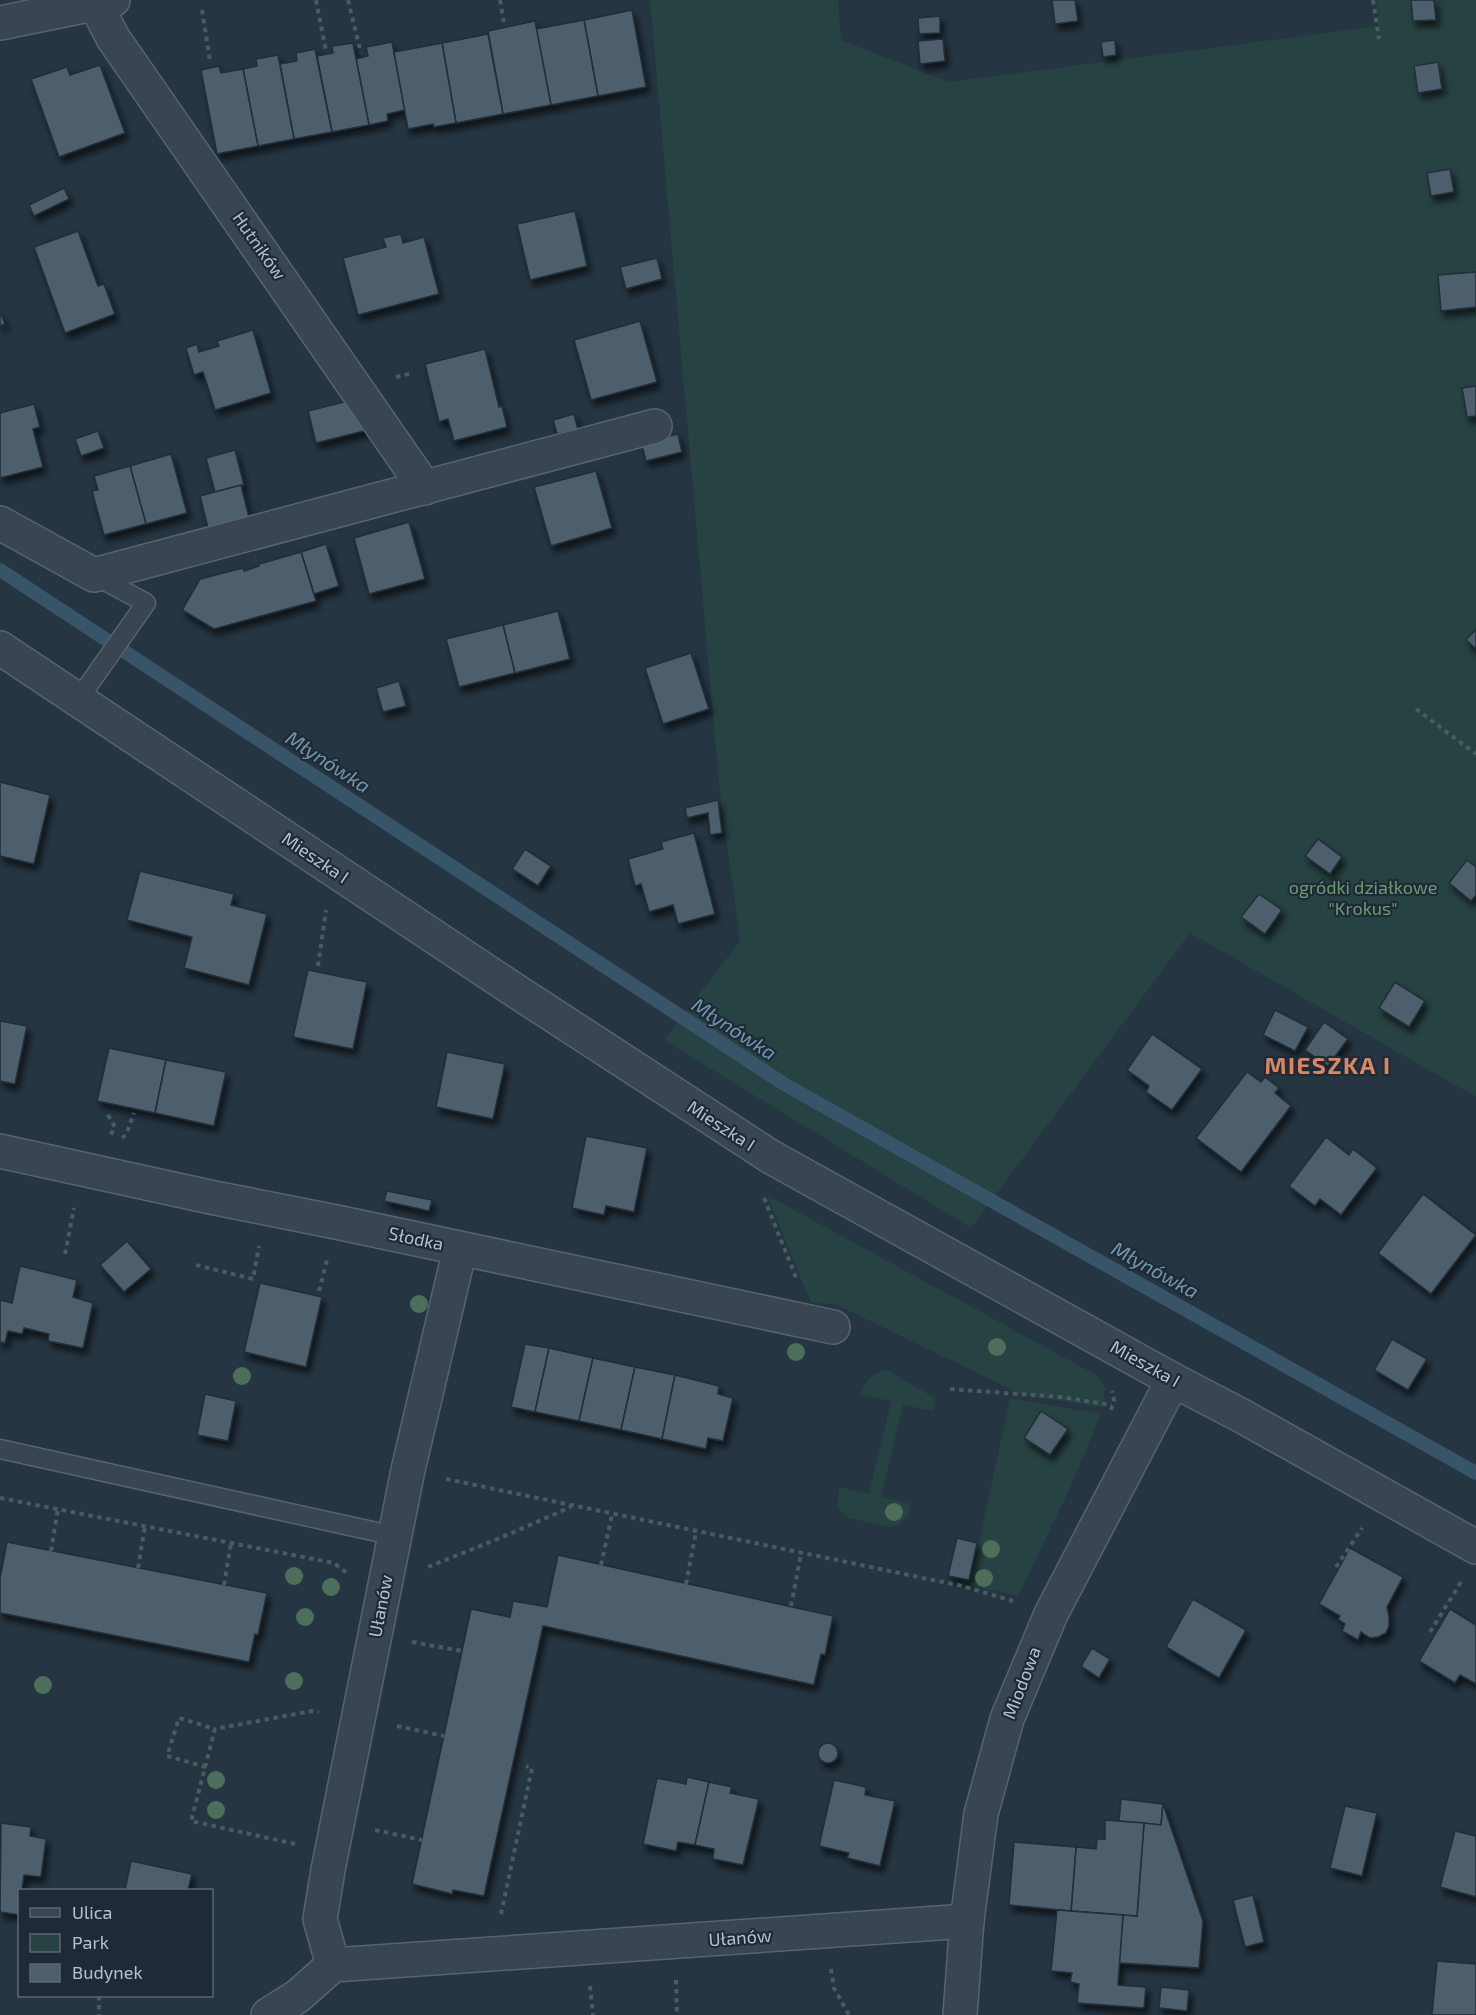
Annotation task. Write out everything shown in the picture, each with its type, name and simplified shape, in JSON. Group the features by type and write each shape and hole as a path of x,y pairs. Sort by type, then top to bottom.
{"street":[{"path":"0,23 87,3"},
{"name":"Hutników","path":"87,3 425,488"},
{"path":"0,523 94,575 655,426"},
{"name":"Mieszka I","path":"0,648 751,1145 1173,1380 1242,1416 1471,1561"},
{"name":"Słodka","path":"0,1151 832,1327"},
{"name":"Ułanów","path":"460,1248 408,1470 331,1852 320,1919 333,1965 967,1921"},
{"name":"Miodowa","path":"960,2015 967,1921 983,1803 1007,1719 1051,1614 1173,1380"},
{"path":"268,2015 298,1996 333,1965"}],"lane":[{"path":"78,700 146,603 94,575"},
{"path":"0,1449 394,1536"}],"path":[{"path":"316,0 326,51"},
{"path":"348,0 361,53"},
{"path":"500,0 504,23"},
{"path":"1373,0 1379,39"},
{"path":"202,10 210,61"},
{"path":"1416,709 1476,754"},
{"path":"318,966 326,910 330,902"},
{"path":"119,1139 126,1136 134,1113"},
{"path":"65,1254 80,1168"},
{"path":"196,1265 253,1279 264,1208"},
{"path":"1109,1416 1113,1400 1111,1384"},
{"path":"950,1389 1060,1397 1112,1405"},
{"path":"408,1470 571,1507 962,1586 1051,1614"},
{"path":"0,1498 334,1563 350,1575 356,1593 357,1608 381,1610"},
{"path":"419,1570 571,1507"},
{"path":"51,1551 58,1509"},
{"path":"601,1565 612,1515"},
{"path":"1336,1568 1366,1520"},
{"path":"138,1568 145,1526"},
{"path":"686,1584 696,1532"},
{"path":"224,1585 231,1544"},
{"path":"791,1606 801,1554"},
{"path":"1430,1632 1471,1561"},
{"path":"404,1641 462,1651"},
{"path":"206,1767 168,1756 178,1718 215,1729 312,1711 358,1720"},
{"path":"397,1726 444,1736"},
{"path":"215,1729 191,1821 331,1852"},
{"path":"499,1925 532,1768 526,1766"},
{"path":"372,1830 422,1840"},
{"path":"830,1961 834,1988 849,2015"},
{"path":"676,1974 677,2015"},
{"path":"589,1981 593,2015"},
{"path":"99,1997 99,2015"}],"green space":[{"name":"ogródki działkowe \"Krokus\"","path":"650,0 838,0 841,40 949,82 1379,26 1376,0 1476,0 1476,1097 1190,933 971,1228 664,1040 740,941 719,784"},
{"path":"767,1195 1096,1375 1105,1388 1102,1407 1012,1392 835,1304 811,1303"},
{"path":"887,1370 933,1397 936,1403 933,1411 903,1405 881,1497 911,1504 908,1516 898,1525 889,1527 849,1518 837,1508 839,1487 869,1494 891,1401 861,1394 870,1378"},
{"path":"1010,1398 1101,1414 1070,1488 1018,1596 970,1585"}],"building":[{"path":"1052,0 1075,0 1078,21 1055,24"},
{"path":"1411,0 1434,0 1436,20 1413,21"},
{"path":"632,10 646,87 598,96 584,20"},
{"path":"940,16 940,33 919,34 918,18"},
{"path":"584,20 598,96 551,105 536,29"},
{"path":"535,21 551,105 503,114 488,31"},
{"path":"488,34 503,114 456,123 442,43"},
{"path":"943,39 945,61 920,64 918,41"},
{"path":"1115,40 1116,55 1103,57 1101,42"},
{"path":"392,42 405,110 387,114 388,121 369,125 356,59 368,56 366,47"},
{"path":"353,43 369,125 332,132 317,56 333,53 332,46"},
{"path":"442,43 456,123 434,127 433,124 408,129 394,52"},
{"path":"315,49 332,132 294,139 280,64 297,61 296,53"},
{"path":"278,55 294,139 258,146 243,69 257,66 256,59"},
{"path":"1438,62 1442,89 1418,93 1414,66"},
{"path":"100,65 125,133 59,157 31,79 67,67 70,75"},
{"path":"219,66 221,73 243,69 258,146 217,154 201,70"},
{"path":"1450,169 1454,192 1431,196 1427,173"},
{"path":"64,188 69,199 34,216 29,205"},
{"path":"575,211 587,266 530,280 517,224"},
{"path":"78,231 98,286 104,284 115,314 65,333 34,247"},
{"path":"401,234 403,243 424,237 439,294 358,315 343,258 386,247 383,238"},
{"path":"657,258 662,279 626,289 620,267"},
{"path":"1476,272 1476,307 1441,311 1438,275"},
{"path":"0,311 5,324 0,326"},
{"path":"640,321 657,382 591,400 574,340"},
{"path":"253,330 271,393 215,410 203,372 194,375 186,348 197,344 199,352 219,346 217,341"},
{"path":"485,349 499,407 502,406 507,427 454,441 448,419 439,422 425,364"},
{"path":"1476,386 1476,416 1467,417 1462,388"},
{"path":"348,401 368,430 316,443 308,411"},
{"path":"34,404 40,427 33,429 43,467 0,478 0,413"},
{"path":"574,414 578,429 557,434 553,420"},
{"path":"98,431 104,448 81,456 75,439"},
{"path":"678,434 682,452 646,461 641,442"},
{"path":"235,450 244,485 215,492 206,458"},
{"path":"171,454 187,513 146,524 130,466"},
{"path":"130,466 146,524 104,535 92,491 98,490 94,476"},
{"path":"596,471 612,528 551,546 534,487"},
{"path":"241,485 250,521 209,532 200,496"},
{"path":"409,522 425,579 369,594 354,538"},
{"path":"326,544 339,586 314,594 301,552"},
{"path":"301,552 316,601 214,629 182,610 200,579 243,568 244,571 259,566 259,564"},
{"path":"558,611 570,659 515,673 503,625"},
{"path":"503,625 515,673 459,687 446,639"},
{"path":"1476,629 1476,649 1466,640"},
{"path":"691,653 709,709 663,724 645,668"},
{"path":"399,681 406,706 383,712 376,688"},
{"path":"0,782 50,795 34,864 0,856"},
{"path":"718,800 722,833 710,835 708,813 687,818 685,808"},
{"path":"694,833 715,914 678,924 673,905 649,912 641,884 635,886 628,859 663,849 661,842"},
{"path":"1318,839 1342,857 1330,874 1305,856"},
{"path":"525,849 551,866 538,886 512,869"},
{"path":"1467,860 1476,867 1476,895 1471,901 1449,883"},
{"path":"140,871 234,894 231,905 267,914 249,985 184,968 192,937 127,920"},
{"path":"1259,894 1282,910 1265,934 1241,917"},
{"path":"308,970 367,982 353,1049 293,1037"},
{"path":"1395,982 1425,1001 1409,1027 1379,1008"},
{"path":"1275,1010 1308,1027 1295,1051 1263,1035"},
{"path":"0,1021 27,1026 15,1084 0,1081"},
{"path":"1324,1022 1348,1039 1328,1066 1305,1050"},
{"path":"1152,1034 1202,1069 1172,1110 1146,1092 1149,1086 1127,1070"},
{"path":"109,1048 166,1060 155,1113 97,1101"},
{"path":"447,1052 505,1064 493,1119 436,1107"},
{"path":"166,1060 226,1072 214,1126 155,1113"},
{"path":"1247,1072 1261,1082 1265,1077 1279,1088 1275,1093 1291,1106 1241,1172 1196,1138"},
{"path":"586,1136 647,1148 634,1212 606,1206 604,1215 572,1208"},
{"path":"1326,1137 1349,1155 1353,1149 1377,1168 1341,1215 1320,1199 1315,1206 1289,1186"},
{"path":"387,1191 432,1200 429,1211 384,1201"},
{"path":"1423,1194 1476,1235 1431,1294 1378,1253"},
{"path":"127,1241 151,1269 124,1292 100,1265"},
{"path":"20,1266 77,1280 73,1297 93,1303 83,1348 48,1341 49,1334 24,1328 22,1334 8,1331 5,1343 0,1342 0,1300 12,1303"},
{"path":"260,1283 322,1297 306,1367 244,1352"},
{"path":"1392,1339 1427,1359 1408,1390 1374,1370"},
{"path":"525,1344 549,1348 535,1412 511,1407"},
{"path":"549,1348 593,1358 579,1421 535,1412"},
{"path":"593,1358 635,1367 621,1430 579,1421"},
{"path":"635,1367 675,1375 662,1439 621,1430"},
{"path":"675,1375 719,1386 718,1394 733,1398 723,1441 708,1438 706,1449 662,1439"},
{"path":"205,1394 236,1401 228,1441 197,1435"},
{"path":"1041,1411 1068,1429 1050,1455 1024,1438"},
{"path":"957,1538 977,1543 969,1580 948,1576"},
{"path":"7,1542 267,1593 258,1635 255,1634 249,1662 0,1613 0,1578"},
{"path":"1350,1548 1403,1577 1387,1607 1389,1626 1386,1633 1378,1637 1370,1638 1361,1632 1358,1640 1342,1631 1345,1624 1338,1619 1340,1616 1319,1604"},
{"path":"558,1555 833,1616 825,1655 821,1654 814,1685 543,1626 484,1896 453,1890 452,1894 412,1884 471,1609 510,1617 513,1601 547,1607"},
{"path":"1193,1599 1246,1630 1219,1678 1166,1647"},
{"path":"1450,1609 1476,1625 1476,1684 1460,1675 1455,1683 1419,1661"},
{"path":"1092,1648 1110,1659 1099,1678 1081,1666"},
{"path":"824,1743 832,1743 838,1749 838,1757 832,1763 824,1763 818,1757 818,1749"},
{"path":"687,1777 709,1782 695,1845 678,1842 676,1851 643,1844 657,1778 686,1784"},
{"path":"834,1780 866,1787 865,1795 895,1801 880,1866 847,1858 849,1853 819,1846"},
{"path":"709,1782 732,1787 730,1793 759,1799 743,1865 713,1859 714,1849 695,1845"},
{"path":"1121,1799 1163,1804 1161,1825 1119,1821"},
{"path":"1163,1804 1203,1921 1199,1968 1119,1963 1123,1915 1137,1916 1144,1823 1161,1825"},
{"path":"1345,1806 1377,1813 1362,1876 1330,1868"},
{"path":"1105,1820 1144,1823 1137,1916 1071,1911 1076,1847 1096,1849 1097,1839 1105,1839"},
{"path":"1,1823 31,1827 30,1836 46,1839 41,1877 24,1875 22,1889 18,1889 18,1915 0,1912"},
{"path":"1455,1831 1476,1836 1476,1897 1440,1887"},
{"path":"1014,1842 1076,1847 1071,1911 1009,1905"},
{"path":"131,1861 192,1874 188,1889 125,1889"},
{"path":"1253,1895 1264,1942 1245,1947 1233,1900"},
{"path":"1057,1910 1123,1915 1118,1985 1146,1987 1144,2008 1077,2003 1079,1984 1070,1982 1072,1973 1051,1971"},
{"path":"1437,1961 1476,1964 1476,2015 1432,2015"},
{"path":"1161,1987 1189,1990 1187,2011 1159,2008"}],"waterway":[{"name":"Młynówka","path":"0,570 784,1084 1476,1473"}],"district":[{"name":"MIESZKA I","path":"1328,1066"}]}
